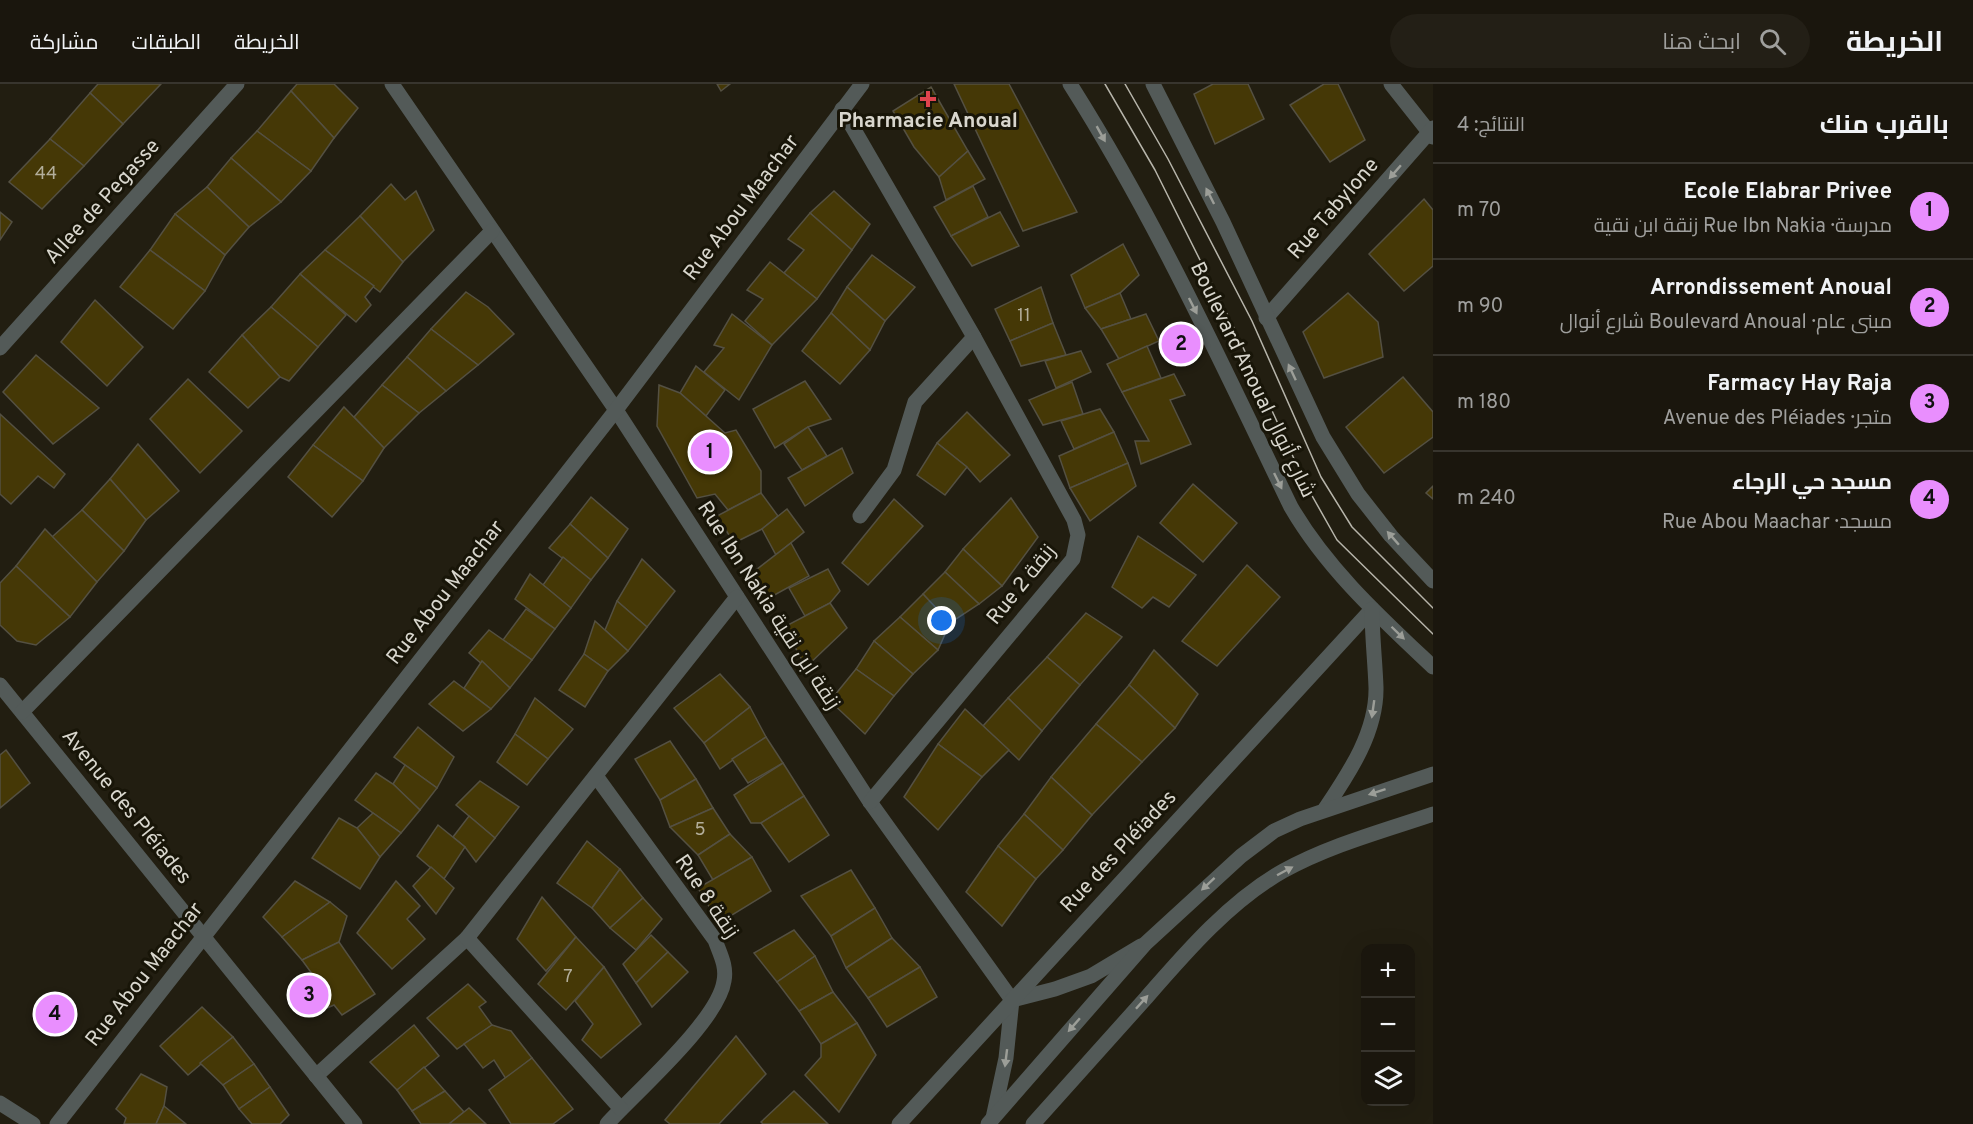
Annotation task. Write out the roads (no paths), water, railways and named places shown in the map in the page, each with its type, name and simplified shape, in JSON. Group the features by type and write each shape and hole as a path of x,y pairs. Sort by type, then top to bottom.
{"street":[{"name":"Allee de Pegasse","path":"0,348 237,84"},
{"name":"Rue Ibn Nakia زنقة ابن نقية","path":"392,84 616,410 870,802 1012,1000"},
{"name":"Rue Abou Maachar","path":"57,1124 616,410 862,84"},
{"name":"Boulevard Anoual شارع أنوال","path":"1070,84 1094,121 1172,264 1307,535 1372,609 1433,667"},
{"name":"Boulevard Anoual شارع أنوال","path":"1153,84 1223,222 1323,437 1358,494 1433,581"},
{"path":"1391,84 1432,133"},
{"name":"Rue 2 زنقة","path":"842,109 974,337 1074,520 1078,535 1073,559 870,802"},
{"name":"Rue Tabylone","path":"1266,318 1432,133"},
{"path":"22,712 492,231"},
{"path":"860,516 894,470 915,402 974,337"},
{"path":"316,1076 467,938 737,597"},
{"path":"1325,809 1347,776 1373,717 1376,688 1372,609"},
{"name":"Rue des Pléiades","path":"898,1124 1372,609"},
{"name":"Avenue des Pléiades","path":"0,685 355,1124"},
{"path":"990,1121 1146,944 1241,856 1274,831 1325,809 1433,774"},
{"name":"Rue 8 زنقة","path":"596,776 715,940 724,965 724,982 702,1024 607,1124"},
{"path":"1033,1124 1179,961 1213,926 1261,885 1284,871 1333,848 1433,814"},
{"path":"467,938 621,1108"},
{"path":"990,1121 1006,1058 1012,1000 1055,989 1091,976 1146,944"},
{"path":"0,1103 33,1124"}],"tram line":[{"path":"1105,84 1155,170 1236,332 1306,485 1337,540 1433,634"},
{"path":"1125,84 1168,159 1252,321 1321,477 1352,527 1433,608"}],"place":[{"name":"Pharmacie Anoual","path":"928,99"},
{"name":"Arrondissement Anoual","path":"1181,344"},
{"name":"Ecole Elabrar Privee","path":"710,452"},
{"name":"Farmacy Hay Raja","path":"309,995"},
{"name":"مسجد حي الرجاء","path":"55,1014"}]}
